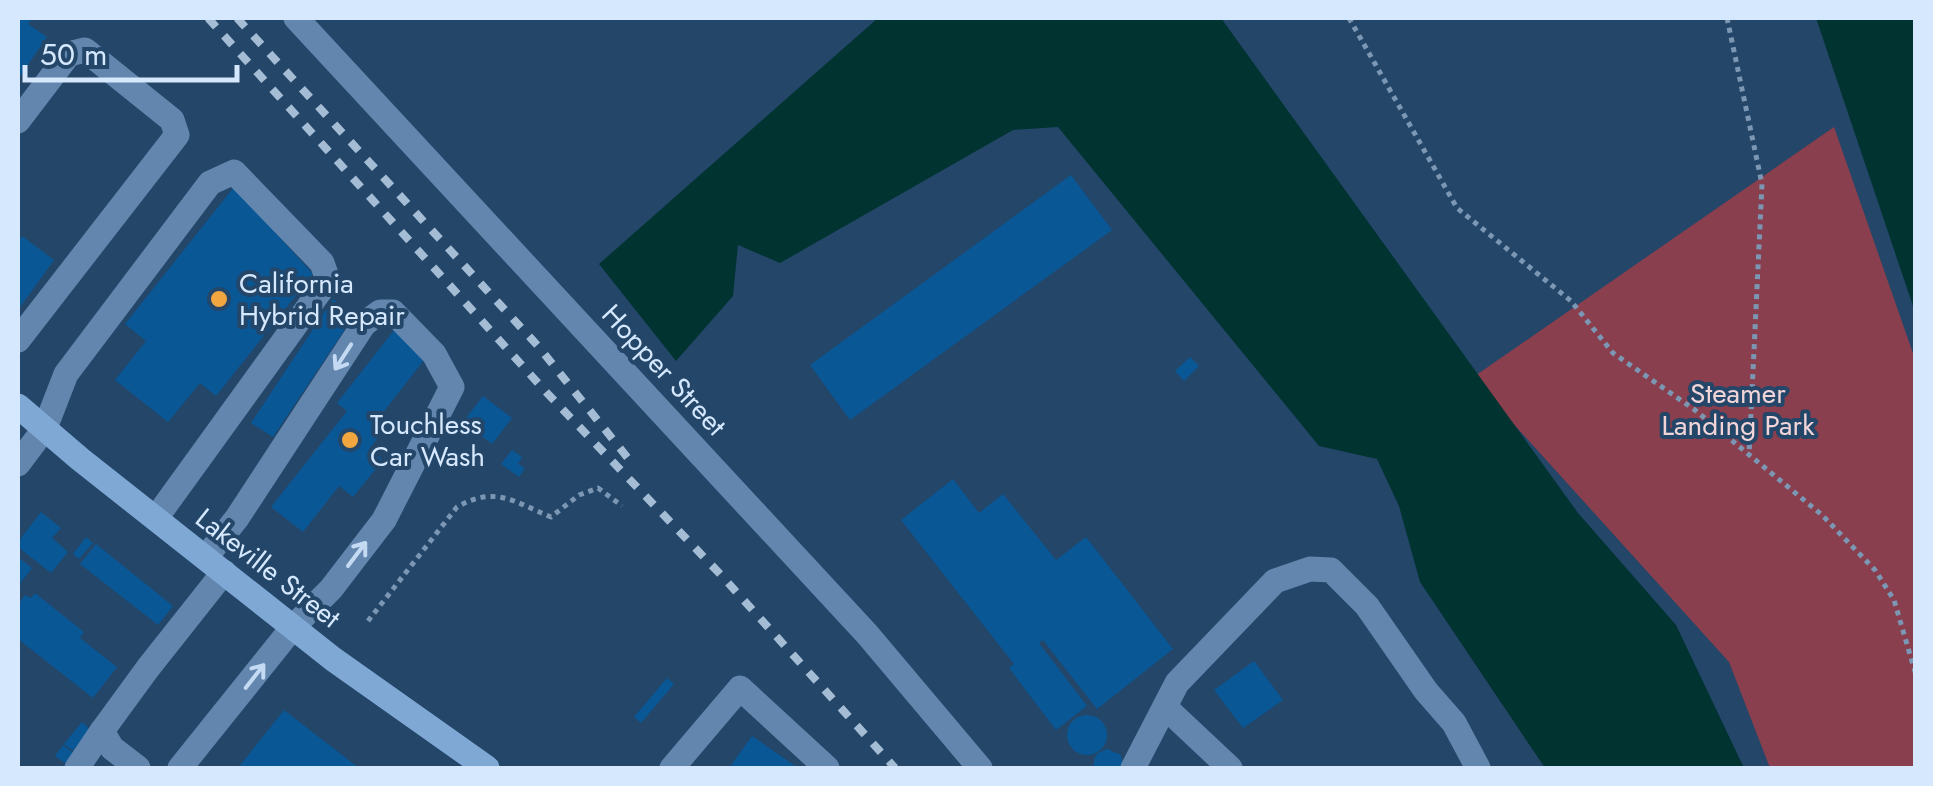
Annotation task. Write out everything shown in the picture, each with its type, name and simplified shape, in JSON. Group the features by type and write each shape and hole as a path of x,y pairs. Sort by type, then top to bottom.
{"main road":[{"name":"Lakeville Street","path":"18,406 334,659 487,768"}],"street":[{"name":"Hopper Street","path":"296,18 866,634 980,768"},
{"path":"18,121 69,54 85,50 172,120 178,135 18,340"},
{"path":"18,464 44,428 66,374 210,183 234,172 322,263 328,280 156,518"},
{"path":"77,768 148,668 215,564 238,518 364,324 380,312 393,312 434,354 452,386 384,520 180,768"},
{"path":"1134,768 1177,683 1276,581 1310,569 1331,570 1367,606 1426,691 1454,722 1478,768"},
{"path":"672,768 740,688 828,768"},
{"path":"1165,707 1230,768"},
{"path":"102,731 112,748 138,768"}],"path":[{"path":"1349,18 1457,208 1571,301 1612,353 1695,410 1822,516 1875,570 1894,600 1916,674"},
{"path":"1727,18 1762,184 1749,455"},
{"path":"368,622 457,508 469,500 502,496 551,516 580,495 598,488 622,506"}],"green space":[{"name":"Steamer Landing Park","path":"1834,127 1915,359 1915,768 1770,768 1729,662 1472,378"}],"shaded area":[{"path":"878,18 1221,18 1578,513 1676,625 1744,768 1545,768 1420,582 1399,506 1377,459 1319,446 1058,127 1013,130 780,263 738,245 733,296 676,361 599,264"},
{"path":"1816,18 1915,18 1915,312"}],"building":[{"path":"18,18 32,18 28,24 47,37 18,79"},
{"path":"1071,175 1112,230 850,420 810,365"},
{"name":"California Hybrid Repair","path":"234,187 313,274 216,396 200,383 168,422 115,380 146,341 125,324"},
{"path":"22,236 54,260 18,310 18,242"},
{"path":"333,299 355,314 273,437 251,423"},
{"name":"Touchless Car Wash","path":"395,329 428,355 374,424 383,431 369,449 383,460 353,497 339,486 303,532 271,507 347,411 337,403"},
{"path":"1190,357 1199,366 1184,381 1175,371"},
{"path":"483,396 512,418 492,444 463,422"},
{"path":"512,450 522,457 518,464 525,468 519,477 501,464"},
{"path":"953,479 979,513 1003,494 1056,560 1086,537 1173,649 1097,709 1043,640 1039,643 1087,706 1056,730 1009,668 1014,664 901,520"},
{"path":"41,512 61,528 52,538 68,552 51,573 18,547"},
{"path":"86,537 93,543 79,559 73,554"},
{"path":"96,544 173,606 158,625 80,564"},
{"path":"18,557 32,568 18,586"},
{"path":"35,593 84,632 80,638 117,667 93,698 18,639 18,605 25,595 31,598"},
{"path":"1254,661 1283,700 1243,728 1214,690"},
{"path":"667,678 674,684 641,723 634,717"},
{"path":"284,710 359,768 238,768"},
{"path":"1087,715 1101,721 1107,735 1101,749 1087,755 1073,749 1067,735 1073,721"},
{"path":"82,722 90,729 73,751 64,744"},
{"path":"752,736 798,768 729,768"},
{"path":"63,745 75,754 65,763 55,756"},
{"path":"1107,749 1121,755 1123,768 1093,768 1095,757"}],"railway":[{"path":"208,18 547,393 721,575 895,768"},
{"path":"237,18 538,346 631,462"}],"place":[{"name":"California Hybrid Repair","path":"219,299"},
{"name":"Touchless Car Wash","path":"350,440"}]}
